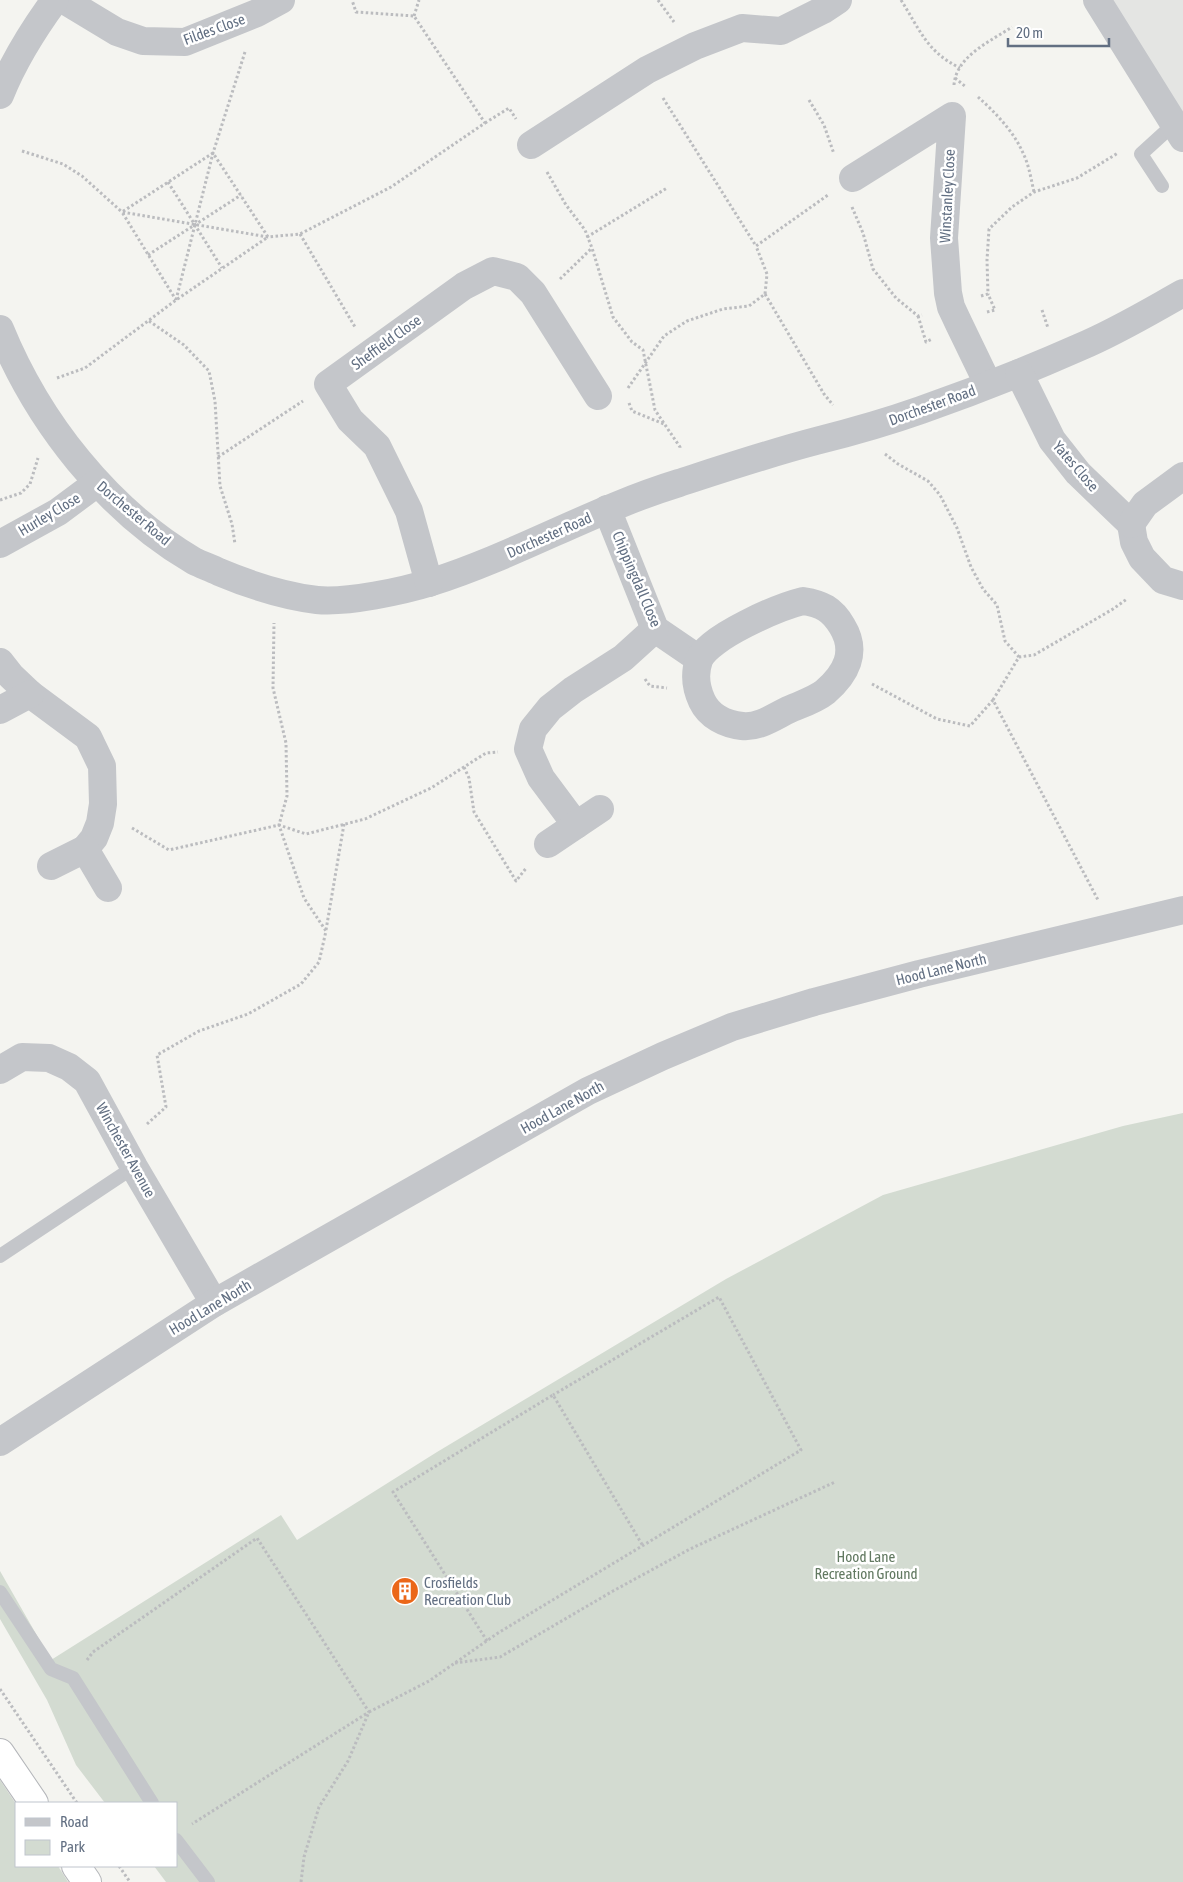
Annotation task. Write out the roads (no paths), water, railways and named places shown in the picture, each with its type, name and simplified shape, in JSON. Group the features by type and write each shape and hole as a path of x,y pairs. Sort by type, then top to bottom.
{"highway":[{"path":"0,1753 33,1802"},
{"path":"77,1867 87,1882"}],"street":[{"path":"0,95 10,69 32,32 55,0"},
{"name":"Fildes Close","path":"64,0 117,32 142,41 185,42 269,6"},
{"path":"531,145 647,70 694,46 742,28 781,31 823,10 838,0"},
{"path":"1097,0 1179,131"},
{"name":"Winstanley Close","path":"848,181 952,116 944,238 948,293 955,315 988,384"},
{"name":"Sheffield Close","path":"429,583 409,511 376,446 350,420 328,384 464,286 493,272 517,277 533,293 598,396"},
{"name":"Dorchester Road","path":"0,329 16,366 54,429 97,483 149,530 196,562 239,580 274,591 320,600 365,597 429,583 497,559 607,509 702,476 816,441 858,431 921,410 1081,347 1130,323 1183,293"},
{"name":"Yates Close","path":"1019,373 1052,440 1078,473 1131,524"},
{"path":"1183,476 1145,504 1131,524 1134,542 1142,558 1163,580 1183,586"},
{"name":"Hurley Close","path":"0,544 58,512 97,483"},
{"name":"Chippingdall Close","path":"607,509 655,629 699,658"},
{"path":"803,602 820,604 837,617 847,633 850,653 846,670 824,692 760,724 744,727 730,724 715,717 704,706 698,692 696,674 699,658 715,642 732,631 786,605 803,602"},
{"path":"576,825 541,778 528,749 533,729 550,708 573,690 623,658 655,629"},
{"path":"0,662 11,676 30,694 88,737 102,766 103,804 100,823 94,838 85,849 51,866"},
{"path":"0,710 30,694"},
{"path":"548,844 600,809"},
{"path":"85,849 108,888"},
{"name":"Hood Lane North","path":"0,1442 214,1303 588,1091 663,1056 732,1028 814,1002 1183,910"},
{"name":"Winchester Avenue","path":"0,1070 22,1057 50,1058 69,1067 87,1081 128,1156 214,1303"}],"lane":[{"path":"1162,186 1142,154 1179,131"},
{"path":"0,1256 128,1156"},
{"path":"0,1592 51,1669 72,1678 151,1802"},
{"path":"180,1834 208,1882"}],"place":[{"name":"Crosfields Recreation Club","path":"405,1591"}],"park label":[{"name":"Hood Lane Recreation Ground","path":"866,1564"}]}
